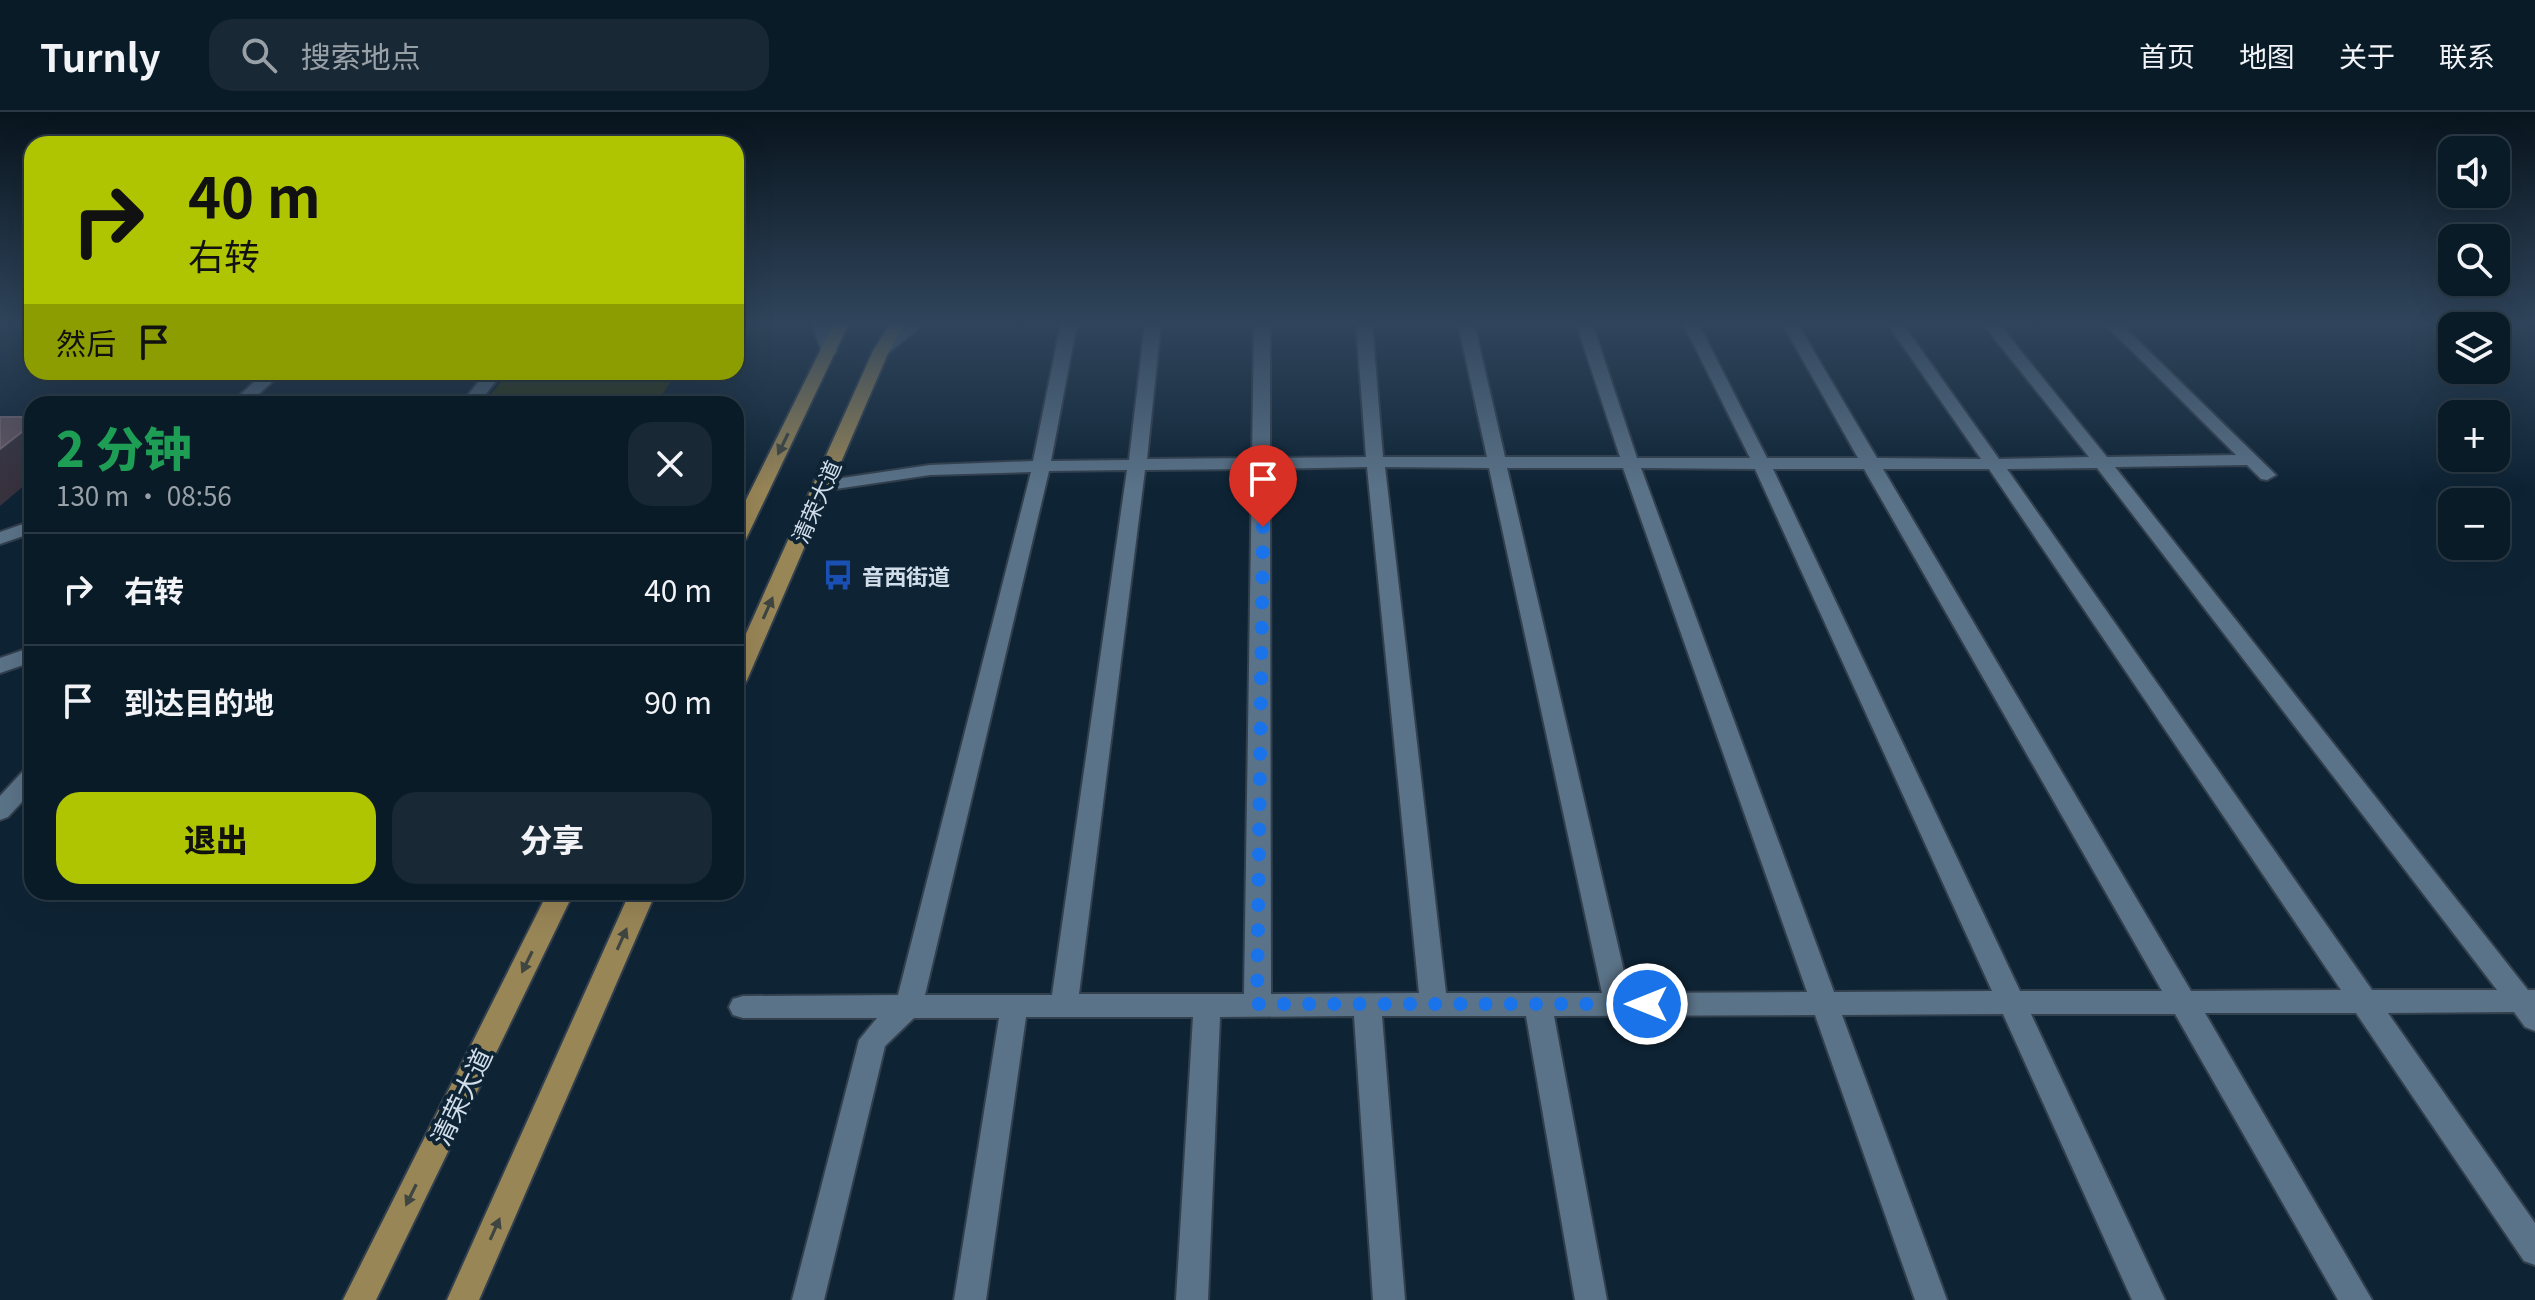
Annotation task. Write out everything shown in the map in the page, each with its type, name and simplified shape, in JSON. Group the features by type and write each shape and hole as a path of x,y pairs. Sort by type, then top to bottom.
{"main road":[{"path":"744,523 815,378"},
{"name":"清荣大道","path":"744,662 869,378"},
{"name":"清荣大道","path":"359,1300 557,900"},
{"path":"463,1300 639,900"}],"street":[{"path":"808,1300 873,1040 909,1005 1041,466 1058,378"},
{"path":"1064,1005 1147,378"},
{"path":"1257,1004 1262,378"},
{"path":"1368,378 1434,1005"},
{"path":"1477,378 1618,1004"},
{"path":"1602,378 1931,1300"},
{"path":"1718,378 1761,463 2149,1300"},
{"path":"1821,378 2356,1300"},
{"path":"1933,378 2535,1250"},
{"path":"2034,378 2530,1007"},
{"path":"2168,378 2267,475"},
{"path":"247,396 266,380"},
{"path":"476,396 488,380"},
{"path":"822,486 930,470 1041,466 1375,462 1994,464 2251,460"},
{"path":"0,538 24,530"},
{"path":"0,666 24,657"},
{"path":"0,811 24,785"},
{"path":"743,1007 2361,1001 2530,1007"},
{"path":"1192,1300 1207,1004"},
{"path":"1538,1004 1591,1300"},
{"path":"1367,1005 1389,1300"},
{"path":"970,1300 1014,1006"}],"green space":[{"path":"502,380 672,380 661,396 490,396"}],"building":[{"path":"0,417 24,417 24,430 0,449"}],"place":[{"name":"音西街道","path":"838,575"}],"route":[{"path":"1263,527 1257,1004 1647,1004"}]}
